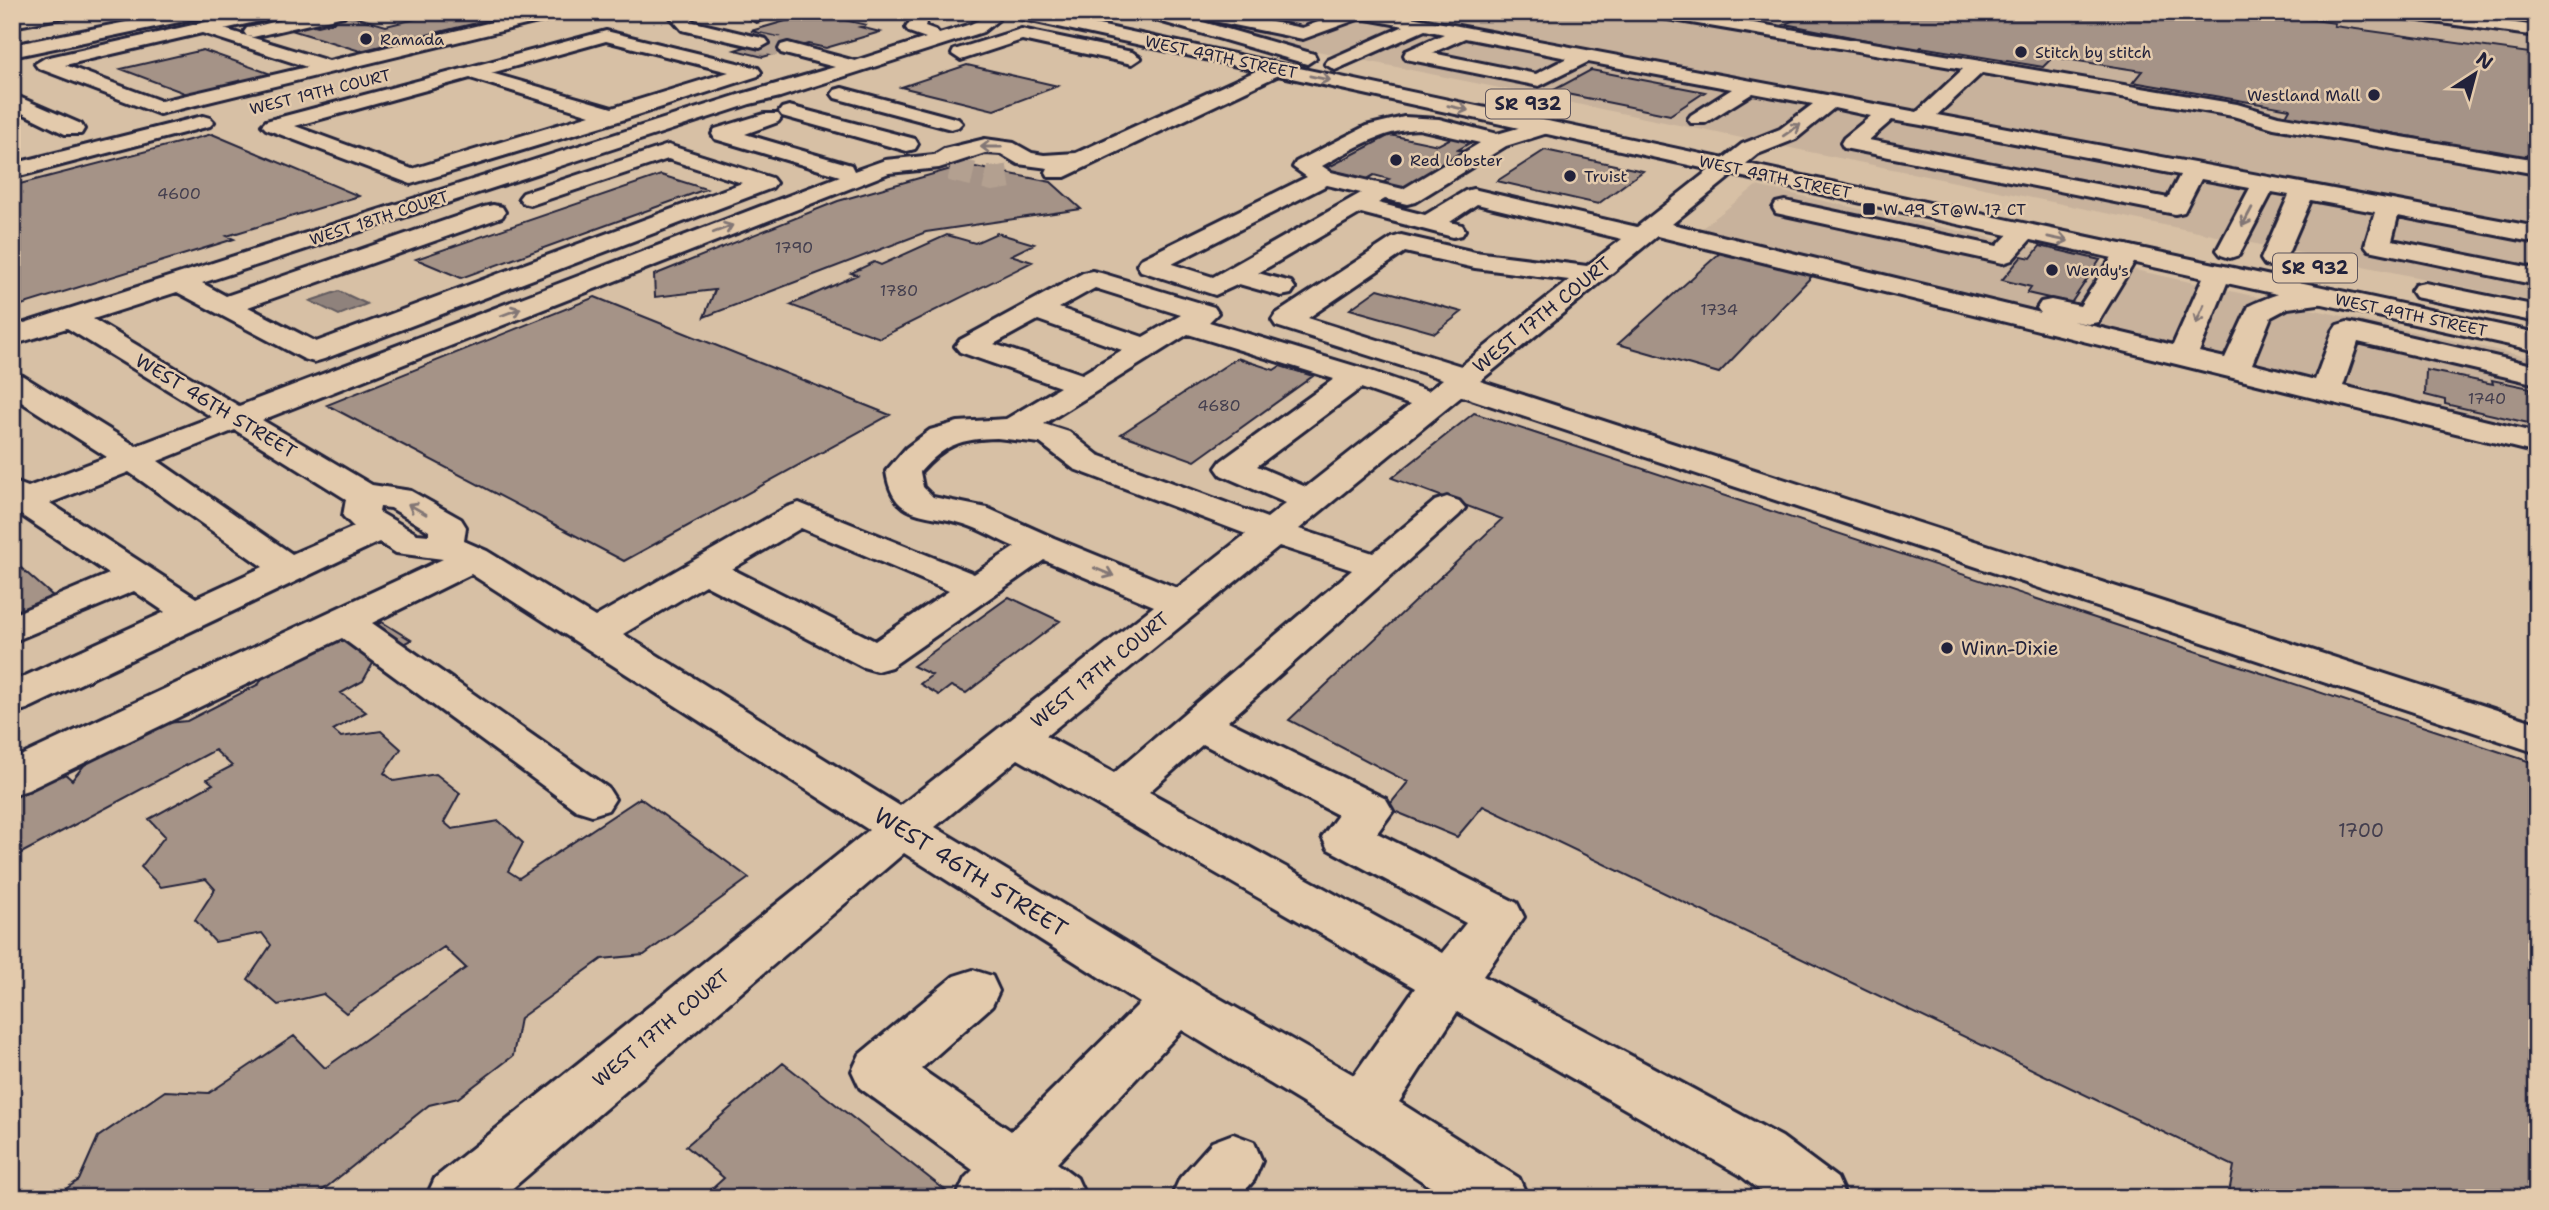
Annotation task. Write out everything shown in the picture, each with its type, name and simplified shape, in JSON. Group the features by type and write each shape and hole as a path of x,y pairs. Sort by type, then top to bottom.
{"main road":[{"path":"12,16 33,12"},
{"path":"12,39 142,12"},
{"path":"12,51 203,20 276,12"},
{"path":"74,75 338,12"},
{"path":"159,108 557,12"},
{"path":"918,12 923,14 915,28 934,37 1014,58"},
{"name":"WEST 18TH COURT","path":"745,99 756,89 849,64 934,37 962,24 989,20 1014,12"},
{"name":"WEST 49TH STREET","path":"1014,12 1543,127 1734,153 1882,177"},
{"name":"WEST 49TH STREET","path":"1087,12 1603,119"},
{"path":"1147,12 1307,58 1412,23"},
{"path":"1194,12 1303,34 1357,13 1829,102 1879,119 1929,112 1978,66"},
{"path":"1280,12 1332,23"},
{"path":"1656,12 2237,110 2274,122 2537,167"},
{"path":"2397,12 2474,32 2537,42"},
{"path":"12,22 72,15"},
{"path":"12,31 72,15"},
{"name":"WEST 19TH COURT","path":"354,83 615,16"},
{"path":"684,19 760,43"},
{"path":"195,124 45,64 203,20 234,38 328,67"},
{"path":"1335,64 1412,23"},
{"path":"1734,42 1755,29"},
{"path":"2474,32 2537,31"},
{"path":"1462,33 1413,55 1539,80 1584,56"},
{"path":"937,62 1021,34 1132,58"},
{"path":"606,36 751,72 613,116 411,177 273,125 606,36"},
{"path":"1438,43 1563,67"},
{"path":"789,49 849,64"},
{"path":"436,62 656,129"},
{"path":"1682,74 1702,62 1929,112 2190,178 2264,184 2537,235"},
{"name":"WEST 18TH COURT","path":"12,336 745,99 798,85 849,64"},
{"path":"18,496 132,459 237,418 459,342 885,167 945,165 952,154 985,146 1006,148 1023,170 1056,172 1276,69"},
{"path":"843,170 723,134 872,84"},
{"path":"798,85 951,123"},
{"path":"1692,131 1749,87"},
{"path":"1734,153 1756,128 1799,96"},
{"path":"12,100 111,145"},
{"path":"1420,123 1429,102"},
{"path":"1734,153 1788,134 1829,102"},
{"path":"789,112 907,144"},
{"path":"12,124 46,116"},
{"path":"12,171 222,117"},
{"path":"1879,119 1852,143 2175,207 2190,178"},
{"path":"1498,141 1420,123 1384,127 1304,167 1324,177 1407,197 1498,141 1543,127"},
{"path":"37,138 73,129"},
{"path":"179,282 314,353 764,183 625,139"},
{"path":"531,198 668,152"},
{"name":"WEST 49TH STREET","path":"1734,153 1811,185 2127,253 2224,261 2274,259 2301,265"},
{"name":"WEST 17TH COURT","path":"456,1198 902,829 1647,232 1734,153"},
{"path":"1324,177 1150,265 1215,287 1382,191"},
{"path":"2183,355 2224,261 2264,184"},
{"path":"1739,248 1773,222 1811,185"},
{"path":"2274,259 2302,191"},
{"path":"1429,223 1473,196 1739,248 2537,443"},
{"path":"1358,205 1597,271"},
{"path":"2388,207 2378,245 2537,277"},
{"path":"227,305 493,212"},
{"path":"1773,222 2003,255 2025,231"},
{"path":"1773,222 1816,240"},
{"name":"WEST 49TH STREET","path":"2094,222 2224,261 2323,296 2537,342"},
{"path":"1597,271 1475,260 1401,243 1286,320 1452,388 2537,737"},
{"path":"1284,246 1323,257"},
{"path":"1923,267 2037,305 2088,316 2127,253"},
{"path":"2224,261 2239,267 2268,268 2467,311 2533,313"},
{"path":"1235,275 1281,288"},
{"path":"1013,429 1203,313 1092,279 970,346 1085,385"},
{"name":"WEST 49TH STREET","path":"2395,285 2533,313"},
{"path":"2236,369 2259,312 2281,301 2323,296"},
{"path":"1036,310 1146,348"},
{"name":"WEST 46TH STREET","path":"69,317 364,495 399,498 448,527 459,552 595,634 1177,1000 1362,1109 1498,1198"},
{"path":"1185,324 1357,376 1452,388"},
{"path":"2326,391 2347,331 2537,375"},
{"path":"1311,500 1233,468 1357,376"},
{"path":"12,382 132,459 290,569"},
{"path":"1182,604 1041,546 975,515 922,505 906,490 903,471 921,450 950,433 1013,429 1047,434 1066,444 1086,462 1272,532 1378,568"},
{"path":"364,495 361,516 381,529 409,545 459,552"},
{"path":"18,496 194,614"},
{"path":"1117,795 1447,508"},
{"path":"595,634 799,514 977,589"},
{"path":"12,699 381,529"},
{"path":"702,569 877,658 1041,546"},
{"path":"12,779 343,620 459,552"},
{"path":"12,630 137,576"},
{"path":"343,620 592,799"},
{"path":"1198,724 1370,811 1345,837 1499,917 1449,982 1362,1109"},
{"path":"1015,738 1761,1156 1816,1198"},
{"path":"973,991 880,1071 1019,1187 1177,1000"}],"shaded area":[{"path":"1126,12 2537,12 2537,302 1485,85"},
{"path":"1756,186 2537,359 2537,431 1697,232"},
{"path":"339,291 367,304 339,315 310,301"}],"building":[{"name":"Ramada","path":"445,12 522,12 360,51 285,28 306,23 318,26 335,22 324,19 345,14 386,26"},
{"name":"Westland Mall","path":"2150,12 2201,17 2200,20 2208,21 2212,14 2287,16 2335,23 2334,26 2537,54 2537,157 2526,155 2527,161 2418,142 2418,138 2386,132 2385,137 2350,131 2352,127 2286,116 2290,109 2133,82 2142,71 2053,57 2043,67 1921,47 1918,50 1785,24 1796,19 1752,13"},
{"path":"813,13 867,25 860,27 880,32 826,48 808,44 763,57 735,50 778,37 751,31"},
{"path":"203,50 271,74 187,94 121,69"},
{"path":"967,65 1058,86 994,110 901,87"},
{"path":"1591,70 1705,92 1670,115 1552,91"},
{"path":"212,134 359,196 227,236 234,239 12,308 12,186"},
{"name":"Red Lobster","path":"1390,135 1438,145 1453,137 1473,141 1458,150 1465,151 1403,188 1382,183 1389,179 1374,175 1367,179 1325,169"},
{"name":"Truist","path":"1545,150 1643,171 1598,204 1497,181"},
{"path":"965,165 1051,182 1081,209 926,232 704,317 715,290 655,297 654,275 838,201"},
{"path":"661,175 706,189 461,278 416,259"},
{"path":"997,233 1034,244 1011,255 1032,262 880,338 790,305 857,275 851,273 874,262 881,265 947,235 975,243"},
{"name":"Wendy's","path":"2040,246 2100,260 2071,303 2027,293 2031,287 2002,280 2022,256 2031,258"},
{"path":"1722,251 1814,274 1719,373 1618,344"},
{"path":"1378,289 1462,312 1435,333 1350,309"},
{"path":"595,297 890,415 624,561 327,405"},
{"path":"1237,358 1274,370 1280,366 1313,376 1195,461 1121,434"},
{"path":"2426,370 2493,384 2492,380 2530,388 2530,395 2537,396 2537,425 2445,404 2445,400 2425,395"},
{"path":"1474,413 2537,764 2537,1198 2228,1198 2234,1166 1483,806 1457,837 1387,808 1408,782 1289,720 1502,519 1392,478"},
{"path":"12,560 54,597 12,614"},
{"path":"1009,597 1060,621 966,693 951,686 939,695 920,684 932,675 913,666"},
{"path":"382,622 411,640 376,658 363,681 341,693 366,712 333,730 341,737 381,731 401,749 384,773 394,781 436,774 460,793 444,822 452,829 499,821 523,843 508,871 519,878 640,798 749,878 644,955 602,959 520,1018 513,1056 458,1098 429,1105 313,1198 52,1198 79,1180 98,1137 165,1091 209,1093 294,1036 325,1068 466,968 444,947 346,1013 323,994 278,1005 248,979 271,945 262,933 215,942 195,920 215,889 206,879 161,887 141,867 165,836 149,819 213,784 207,779 232,766 215,750 12,858 12,799 64,773 72,780 95,752 147,725 187,721 259,684 270,662 315,639 353,637"},
{"path":"783,1063 955,1198 702,1198 724,1178 686,1146"}],"tunnel":[{"path":"760,43 788,49"},
{"path":"950,169 993,179 1017,175"}],"place":[{"name":"Ramada","path":"366,39"},
{"name":"Stitch by stitch","path":"2021,52"},
{"name":"Westland Mall","path":"2374,95"},
{"name":"Red Lobster","path":"1396,160"},
{"name":"Truist","path":"1570,176"},
{"name":"W 49 ST@W 17 CT","path":"1869,209"},
{"name":"Wendy's","path":"2052,270"},
{"name":"Winn-Dixie","path":"1947,648"}]}
